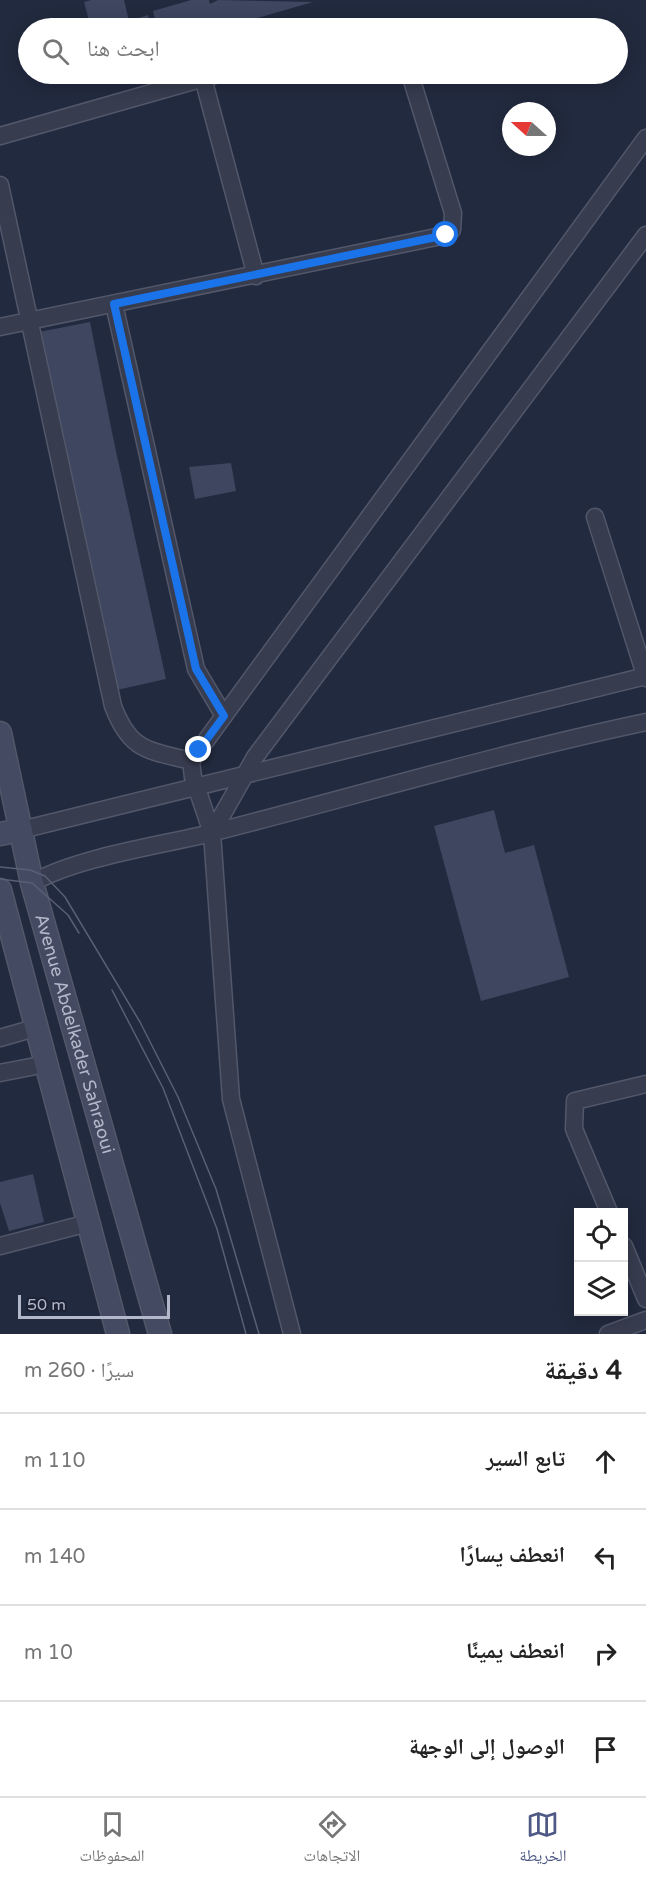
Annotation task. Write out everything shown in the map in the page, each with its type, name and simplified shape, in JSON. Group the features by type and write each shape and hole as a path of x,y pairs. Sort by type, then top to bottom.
{"main road":[{"name":"Avenue Abdelkader Sahraoui","path":"0,733 10,832 32,883 160,1334"},
{"path":"1,895 32,883"},
{"name":"Avenue Abdelkader Sahraoui","path":"1,895 118,1334"}],"street":[{"path":"0,136 182,84"},
{"path":"212,84 256,276"},
{"path":"0,327 437,238 452,230 453,213 413,84"},
{"path":"191,761 646,138"},
{"path":"0,185 113,706 122,730 136,744 191,761"},
{"path":"212,833 243,776 646,235"},
{"path":"114,304 196,669 224,716"},
{"path":"10,832 646,677 595,517"},
{"path":"32,883 62,869 212,833 542,744 646,722"},
{"path":"191,761 212,833 231,1099 292,1334"},
{"path":"0,1038 38,1027"},
{"path":"0,1073 46,1064"},
{"path":"607,1208 574,1129 575,1101 646,1084"},
{"path":"0,1246 87,1222"},
{"path":"628,1256 646,1299"},
{"path":"608,1334 646,1320"}],"building":[{"path":"124,0 128,18 88,18 84,2"},
{"path":"191,0 209,0 210,4 218,0 313,2 258,18 155,18 153,11"},
{"path":"90,322 166,679 117,690 39,332"},
{"path":"231,463 236,491 195,499 189,467"},
{"path":"494,810 505,853 534,845 569,977 481,1001 434,826"},
{"path":"33,1174 44,1222 9,1231 0,1203 0,1182"}],"tram line":[{"path":"0,867 30,870 45,876 65,897 140,1022 178,1097 216,1189 259,1334"},
{"path":"0,879 32,883 68,915 79,933"},
{"path":"112,990 163,1088 217,1229 246,1334"}],"route":[{"path":"199,750 224,716 196,669 114,304 446,235"}]}
